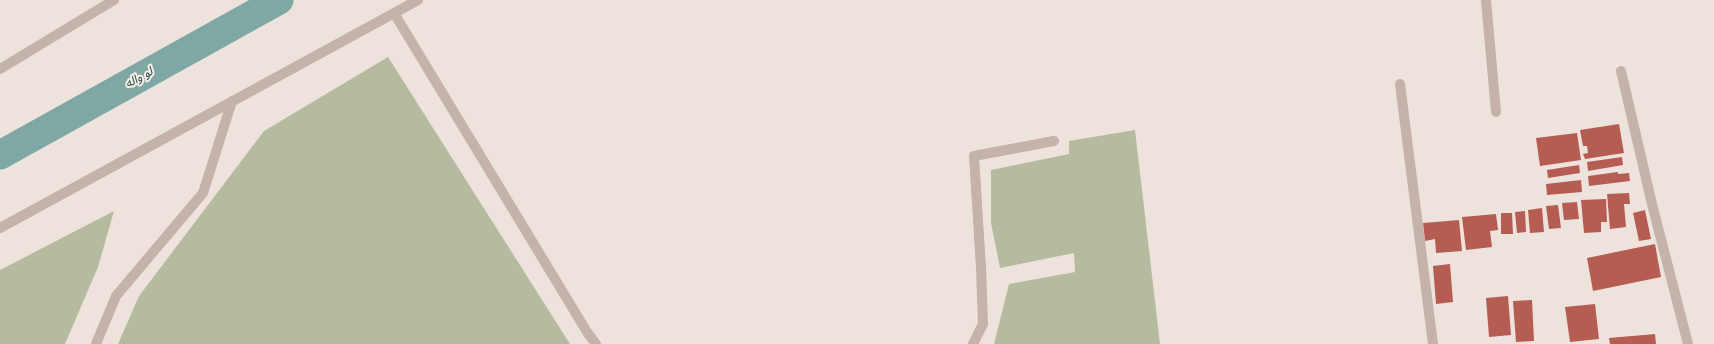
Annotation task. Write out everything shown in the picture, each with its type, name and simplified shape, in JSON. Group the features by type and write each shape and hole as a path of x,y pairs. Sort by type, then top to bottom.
{"street":[{"path":"0,69 114,0"},
{"path":"0,228 418,0"},
{"path":"1486,0 1496,112"},
{"path":"394,14 587,332 596,344"},
{"path":"1621,71 1652,204 1688,344"},
{"path":"1400,84 1434,344"},
{"path":"96,344 116,296 203,193 232,101"},
{"path":"973,344 983,324 974,156 1054,141"}],"green space":[{"path":"388,57 570,344 118,344 139,296 264,131"},
{"path":"1135,130 1160,344 994,344 1009,284 1075,272 1074,253 1000,268 991,223 991,170 1069,154 1069,141"},
{"path":"114,211 98,267 65,344 0,344 0,270"}],"building":[{"path":"1619,124 1624,153 1585,159 1583,154 1588,153 1587,146 1583,146 1580,130"},
{"path":"1577,133 1581,160 1540,166 1536,138"},
{"path":"1622,157 1623,165 1588,171 1587,162"},
{"path":"1579,165 1580,173 1548,178 1547,170"},
{"path":"1618,172 1618,174 1629,173 1630,181 1589,186 1588,176"},
{"path":"1581,180 1582,192 1547,195 1546,184"},
{"path":"1629,193 1630,204 1624,204 1626,227 1610,229 1607,194"},
{"path":"1606,199 1607,222 1601,222 1601,232 1584,233 1581,200"},
{"path":"1577,202 1579,219 1564,220 1562,203"},
{"path":"1558,205 1561,228 1549,229 1546,206"},
{"path":"1542,208 1544,232 1530,233 1528,210"},
{"path":"1645,210 1651,239 1639,241 1633,213"},
{"path":"1525,211 1526,232 1517,233 1515,212"},
{"path":"1501,213 1512,213 1513,234 1501,234"},
{"path":"1496,214 1498,230 1490,231 1492,247 1466,250 1462,217"},
{"path":"1459,220 1462,251 1436,253 1435,239 1425,241 1423,223"},
{"path":"1655,244 1661,277 1593,291 1587,258"},
{"path":"1450,264 1453,302 1436,304 1433,266"},
{"path":"1508,296 1511,335 1489,337 1486,298"},
{"path":"1532,300 1534,341 1516,342 1513,301"},
{"path":"1595,304 1599,339 1570,342 1565,307"},
{"path":"1655,334 1656,344 1610,344 1609,338"}],"waterway":[{"name":"لو واله","path":"0,155 279,0"}]}
